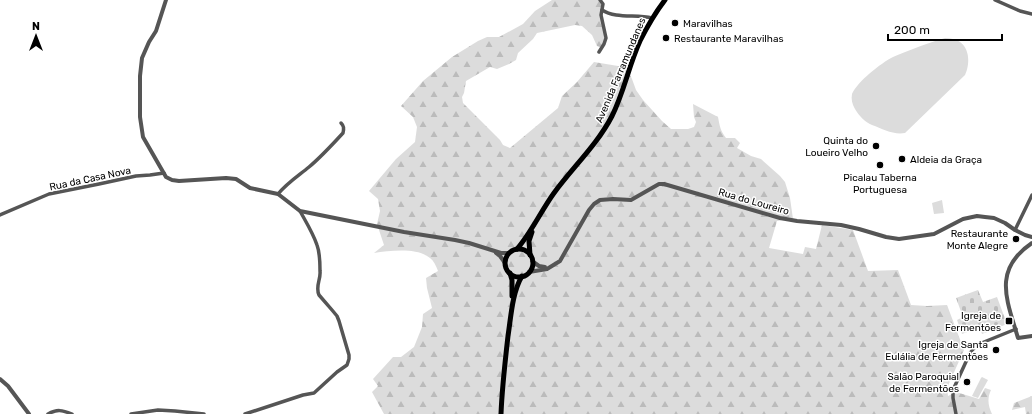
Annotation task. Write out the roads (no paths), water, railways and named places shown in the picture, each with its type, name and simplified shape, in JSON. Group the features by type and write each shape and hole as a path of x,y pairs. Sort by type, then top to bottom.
{"main road":[{"name":"Avenida Farramundanes","path":"534,223 554,192 590,150 608,124 619,100 640,42 652,18 665,0"},
{"path":"511,316 512,288 510,273 507,270 505,263 509,253 517,249 524,241 534,223"},
{"path":"501,414 511,316 516,288 522,276 529,272 531,268 532,261 529,241 534,223"},
{"path":"517,249 524,250 530,255"},
{"path":"510,273 522,276"}],"street":[{"path":"166,0 156,31 142,58 140,76 140,117 144,137 166,177 172,180 179,181 218,178 236,179 250,188 278,194 300,211 312,232 317,246 320,274 317,292 337,316 349,355 349,362 347,365 314,393 302,395 245,414"},
{"path":"599,52 606,38 601,16 603,4 600,0"},
{"path":"995,0 1032,14"},
{"path":"602,10 607,13 652,18"},
{"path":"278,194 322,155 343,133 344,129 341,123"},
{"name":"Rua da Casa Nova","path":"0,215 49,194 136,176 164,173"},
{"name":"Rua do Loureiro","path":"529,272 547,269 560,261 565,255 589,210 594,204 600,200 631,200 660,184 780,218 841,225 899,239 934,234 963,219 977,216 994,218 1015,230 1032,237"},
{"path":"1015,230 1032,196"},
{"path":"300,211 404,232 455,240 501,253 509,253"},
{"path":"1032,243 1022,250 1014,259 1009,268 1006,288 1007,300 1018,338 1032,336"},
{"path":"491,250 500,256 505,263"},
{"path":"532,261 540,266 551,267"},
{"path":"956,414 953,390 970,353 979,344 1016,329"},
{"path":"0,379 8,386 29,414"},
{"path":"48,414 52,411 59,410 72,414"},
{"path":"131,414 146,411 167,410 204,414"}],"place":[{"name":"Maravilhas","path":"675,23"},
{"name":"Restaurante Maravilhas","path":"666,38"},
{"name":"Quinta do Loueiro Velho","path":"876,146"},
{"name":"Aldeia da Graça","path":"902,159"},
{"name":"Picalau Taberna Portuguesa","path":"880,165"},
{"name":"Restaurante Monte Alegre","path":"1016,239"},
{"name":"Igreja de Fermentões","path":"1009,321"},
{"name":"Igreja de Santa Eulália de Fermentões","path":"996,350"},
{"name":"Salão Paroquial de Fermentões","path":"967,382"}]}
